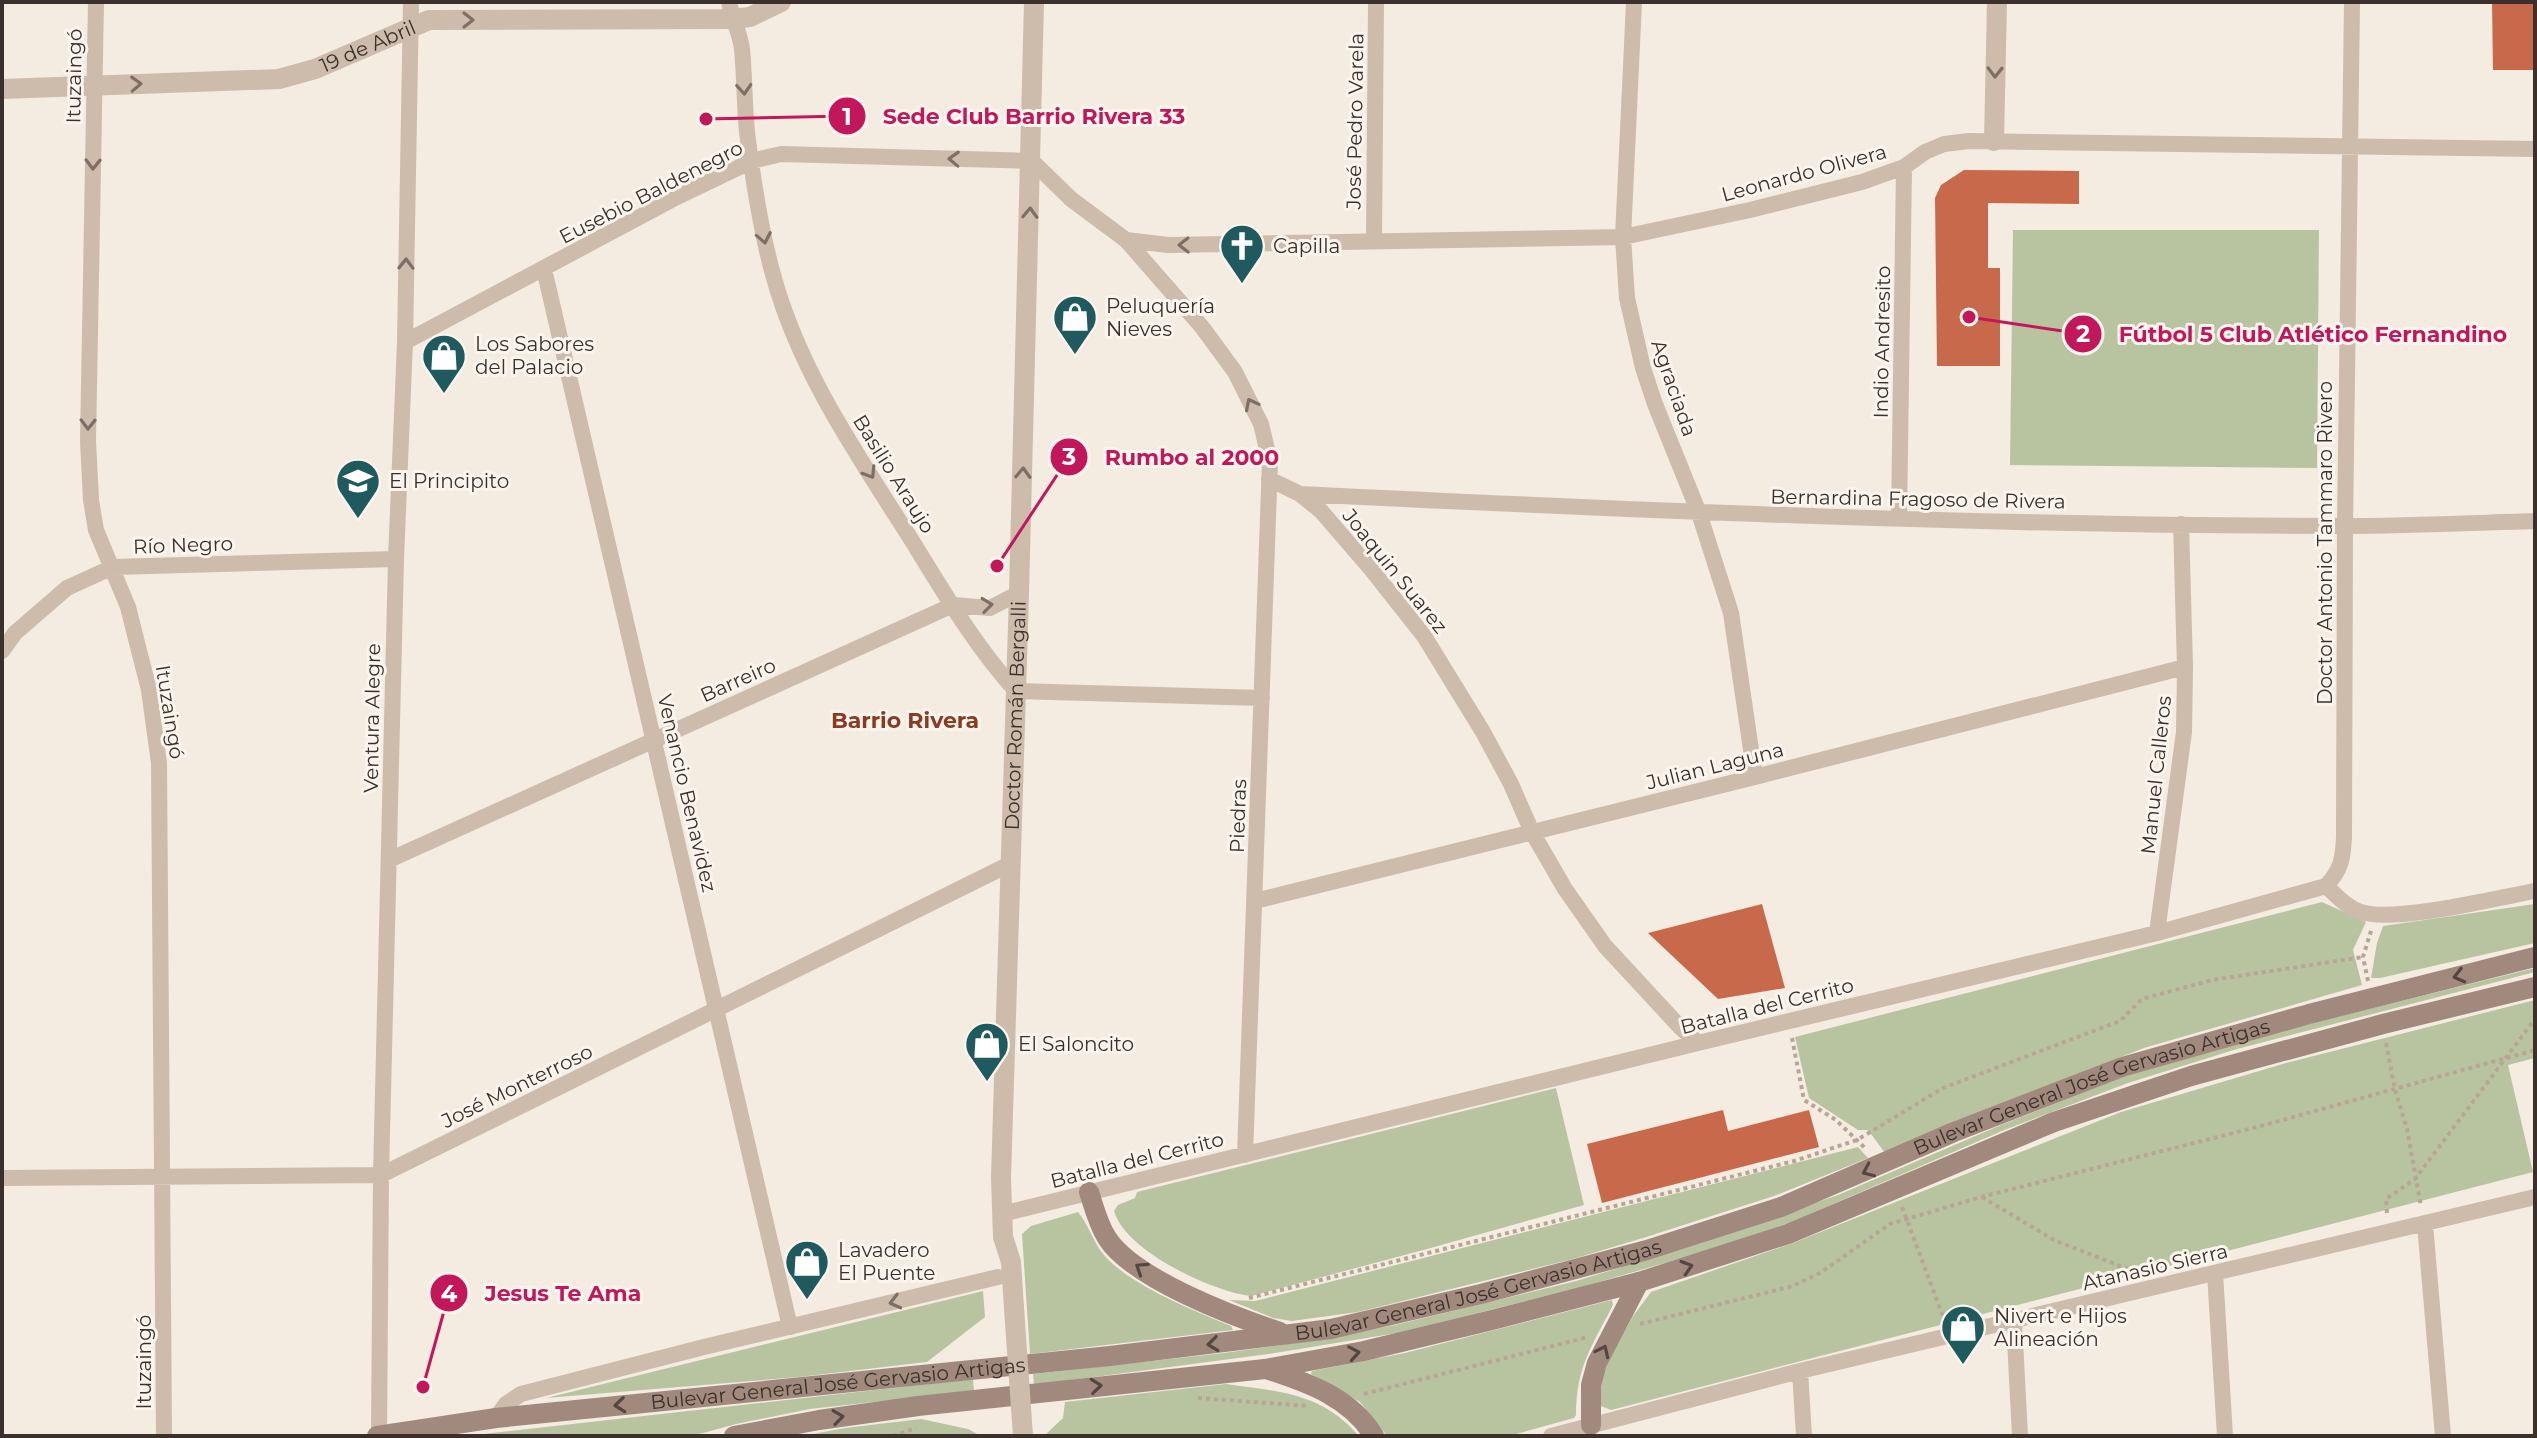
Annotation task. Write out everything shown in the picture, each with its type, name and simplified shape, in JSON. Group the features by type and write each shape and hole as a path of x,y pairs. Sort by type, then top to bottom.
{"main road":[{"name":"Bulevar General José Gervasio Artigas","path":"378,1436 496,1418 1110,1356 1346,1326 1647,1250 1781,1207 1954,1132 2122,1067 2375,997 2535,957"},
{"name":"Bulevar General José Gervasio Artigas","path":"734,1436 984,1398 1265,1369 1364,1351 1639,1282 1788,1234 2054,1122 2191,1076 2535,987"},
{"path":"1089,1192 1107,1239 1124,1257 1184,1293 1288,1335"},
{"path":"1592,1431 1591,1385 1597,1363 1639,1282"},
{"path":"1265,1369 1309,1383 1339,1400 1353,1410 1374,1436"}],"street":[{"name":"Ituzaingó","path":"96,2 88,441 96,530 128,607 149,690 159,763 164,1436"},
{"name":"Ventura Alegre","path":"378,1436 381,1175 396,559 405,342 411,2"},
{"name":"Doctor Román Bergalli","path":"1023,1436 1008,1309 998,1277 1003,1237 1034,2"},
{"name":"José Pedro Varela","path":"1374,240 1376,2"},
{"name":"Agraciada","path":"1634,2 1623,237 1627,298 1643,368 1699,513 1731,613 1755,777"},
{"path":"1994,141 1997,2"},
{"name":"Doctor Antonio Tammaro Rivero","path":"2326,886 2343,862 2352,2"},
{"name":"19 de Abril","path":"2,89 279,79 315,69 429,20 731,11 750,17 765,5"},
{"name":"Basilio Araujo","path":"731,11 741,44 748,138 764,241 788,321 807,364 858,455 953,605 996,669 1016,691"},
{"name":"Leonardo Olivera","path":"1126,240 1168,245 1623,237 1764,207 1883,176 1944,144 1969,141 2535,149"},
{"name":"Eusebio Baldenegro","path":"405,342 677,197 752,161 781,154 1032,161"},
{"path":"1032,161 1071,199 1126,240 1202,327 1235,372 1261,424 1270,462 1269,479"},
{"name":"Indio Andresito","path":"1899,519 1904,167"},
{"name":"Venancio Benavidez","path":"544,269 790,1327"},
{"name":"Joaquin Suarez","path":"1269,479 1300,494 1321,511 1424,636 1483,732 1532,832 1565,889 1605,946 1698,1043"},
{"name":"Piedras","path":"1245,1155 1269,479"},
{"name":"Bernardina Fragoso de Rivera","path":"1300,494 1899,519 2345,526 2535,521"},
{"name":"Manuel Calleros","path":"2157,933 2184,732 2181,524"},
{"name":"Río Negro","path":"2,651 15,633 67,588 113,567 396,559"},
{"name":"Barreiro","path":"389,860 953,605 990,608 1019,593"},
{"name":"Julian Laguna","path":"1255,901 2185,667"},
{"path":"1016,691 1262,698"},
{"name":"José Monterroso","path":"2,1178 381,1175 1010,864"},
{"path":"2326,886 2348,906 2378,915 2535,891"},
{"name":"Batalla del Cerrito","path":"1002,1214 2157,933 2326,886"},
{"name":"Atanasio Sierra","path":"1551,1436 1592,1431 1800,1371 2535,1197"},
{"path":"2425,1224 2443,1436"},
{"name":"Doctor Román Bergalli","path":"1003,1237 1011,1262 1008,1309 1010,1436"},
{"path":"2215,1273 2225,1436"},
{"path":"496,1418 506,1404 521,1394 998,1277"},
{"path":"2014,1321 2020,1436"},
{"path":"1800,1371 1804,1436"}],"path":[{"path":"2375,997 2363,957 2378,915"},
{"path":"1242,1298 1252,1298 1794,1161 1857,1140 1943,1088 2120,1021 2142,999 2212,980 2363,957"},
{"path":"2389,1232 2386,1199 2415,1179 2535,1019"},
{"path":"2383,1024 2425,1224"},
{"path":"1981,1197 2054,1240 2167,1285"}],"green space":[{"path":"2013,230 2319,230 2317,468 2010,465"},
{"path":"2322,902 2366,922 2353,950 2362,985 2144,1048 1954,1122 1885,1153 1868,1130 1858,1130 1809,1098 1795,1037"},
{"path":"2535,904 2535,943 2371,978 2383,926"},
{"path":"2535,968 2535,972 2237,1049 2128,1083 2002,1131 1789,1223 1578,1288 1397,1333 1275,1353 1034,1385 1033,1374 1323,1339 1395,1325 1576,1281 1694,1245 1838,1195 2127,1075 2235,1042"},
{"path":"2535,1000 2535,1058 2508,1065 2533,1172 1611,1410 1601,1406 1599,1389 1608,1362 1633,1316 1651,1292 1793,1243 2121,1112 2286,1063"},
{"path":"1556,1088 1584,1205 1427,1249 1251,1296 1215,1287 1172,1267 1135,1241 1121,1226 1114,1211 1118,1205 1135,1198 1137,1192"},
{"path":"1858,1147 1868,1158 1774,1196 1573,1259 1358,1312 1292,1321 1273,1318 1229,1300 1255,1301"},
{"path":"1078,1212 1104,1255 1130,1277 1181,1305 1231,1326 1233,1330 1030,1354 1022,1234 1031,1226"},
{"path":"983,1291 985,1317 927,1362 799,1377 546,1398"},
{"path":"1612,1300 1613,1305 1582,1370 1574,1418 1509,1436 1387,1436 1360,1402 1311,1374 1312,1371 1405,1353"},
{"path":"973,1379 974,1391 810,1409 692,1436 466,1436"},
{"path":"1226,1384 1282,1392 1314,1402 1345,1421 1359,1436 1044,1436 1063,1418 1065,1402"},
{"path":"921,1419 968,1429 981,1436 802,1436 845,1428"}],"building":[{"path":"2492,2 2535,2 2535,70 2493,70"},
{"path":"1964,170 2079,171 2079,204 1988,203 1988,268 2000,268 2000,366 1937,366 1935,198 1941,185"},
{"path":"1762,904 1785,988 1718,999 1648,933"},
{"path":"1723,1110 1728,1131 1809,1110 1819,1147 1602,1203 1587,1144"}],"place":[{"name":"Sede Club Barrio Rivera 33","path":"706,119"},
{"name":"Capilla","path":"1242,285"},
{"name":"Fútbol 5 Club Atlético Fernandino","path":"1969,317"},
{"name":"Peluquería Nieves","path":"1075,356"},
{"name":"Los Sabores del Palacio","path":"444,395"},
{"name":"El Principito","path":"358,520"},
{"name":"Rumbo al 2000","path":"997,566"},
{"name":"El Saloncito","path":"987,1083"},
{"name":"Lavadero El Puente","path":"807,1301"},
{"name":"Nivert e Hijos Alineación","path":"1963,1366"},
{"name":"Jesus Te Ama","path":"423,1387"}],"district":[{"name":"Barrio Rivera","path":"905,720"}]}
